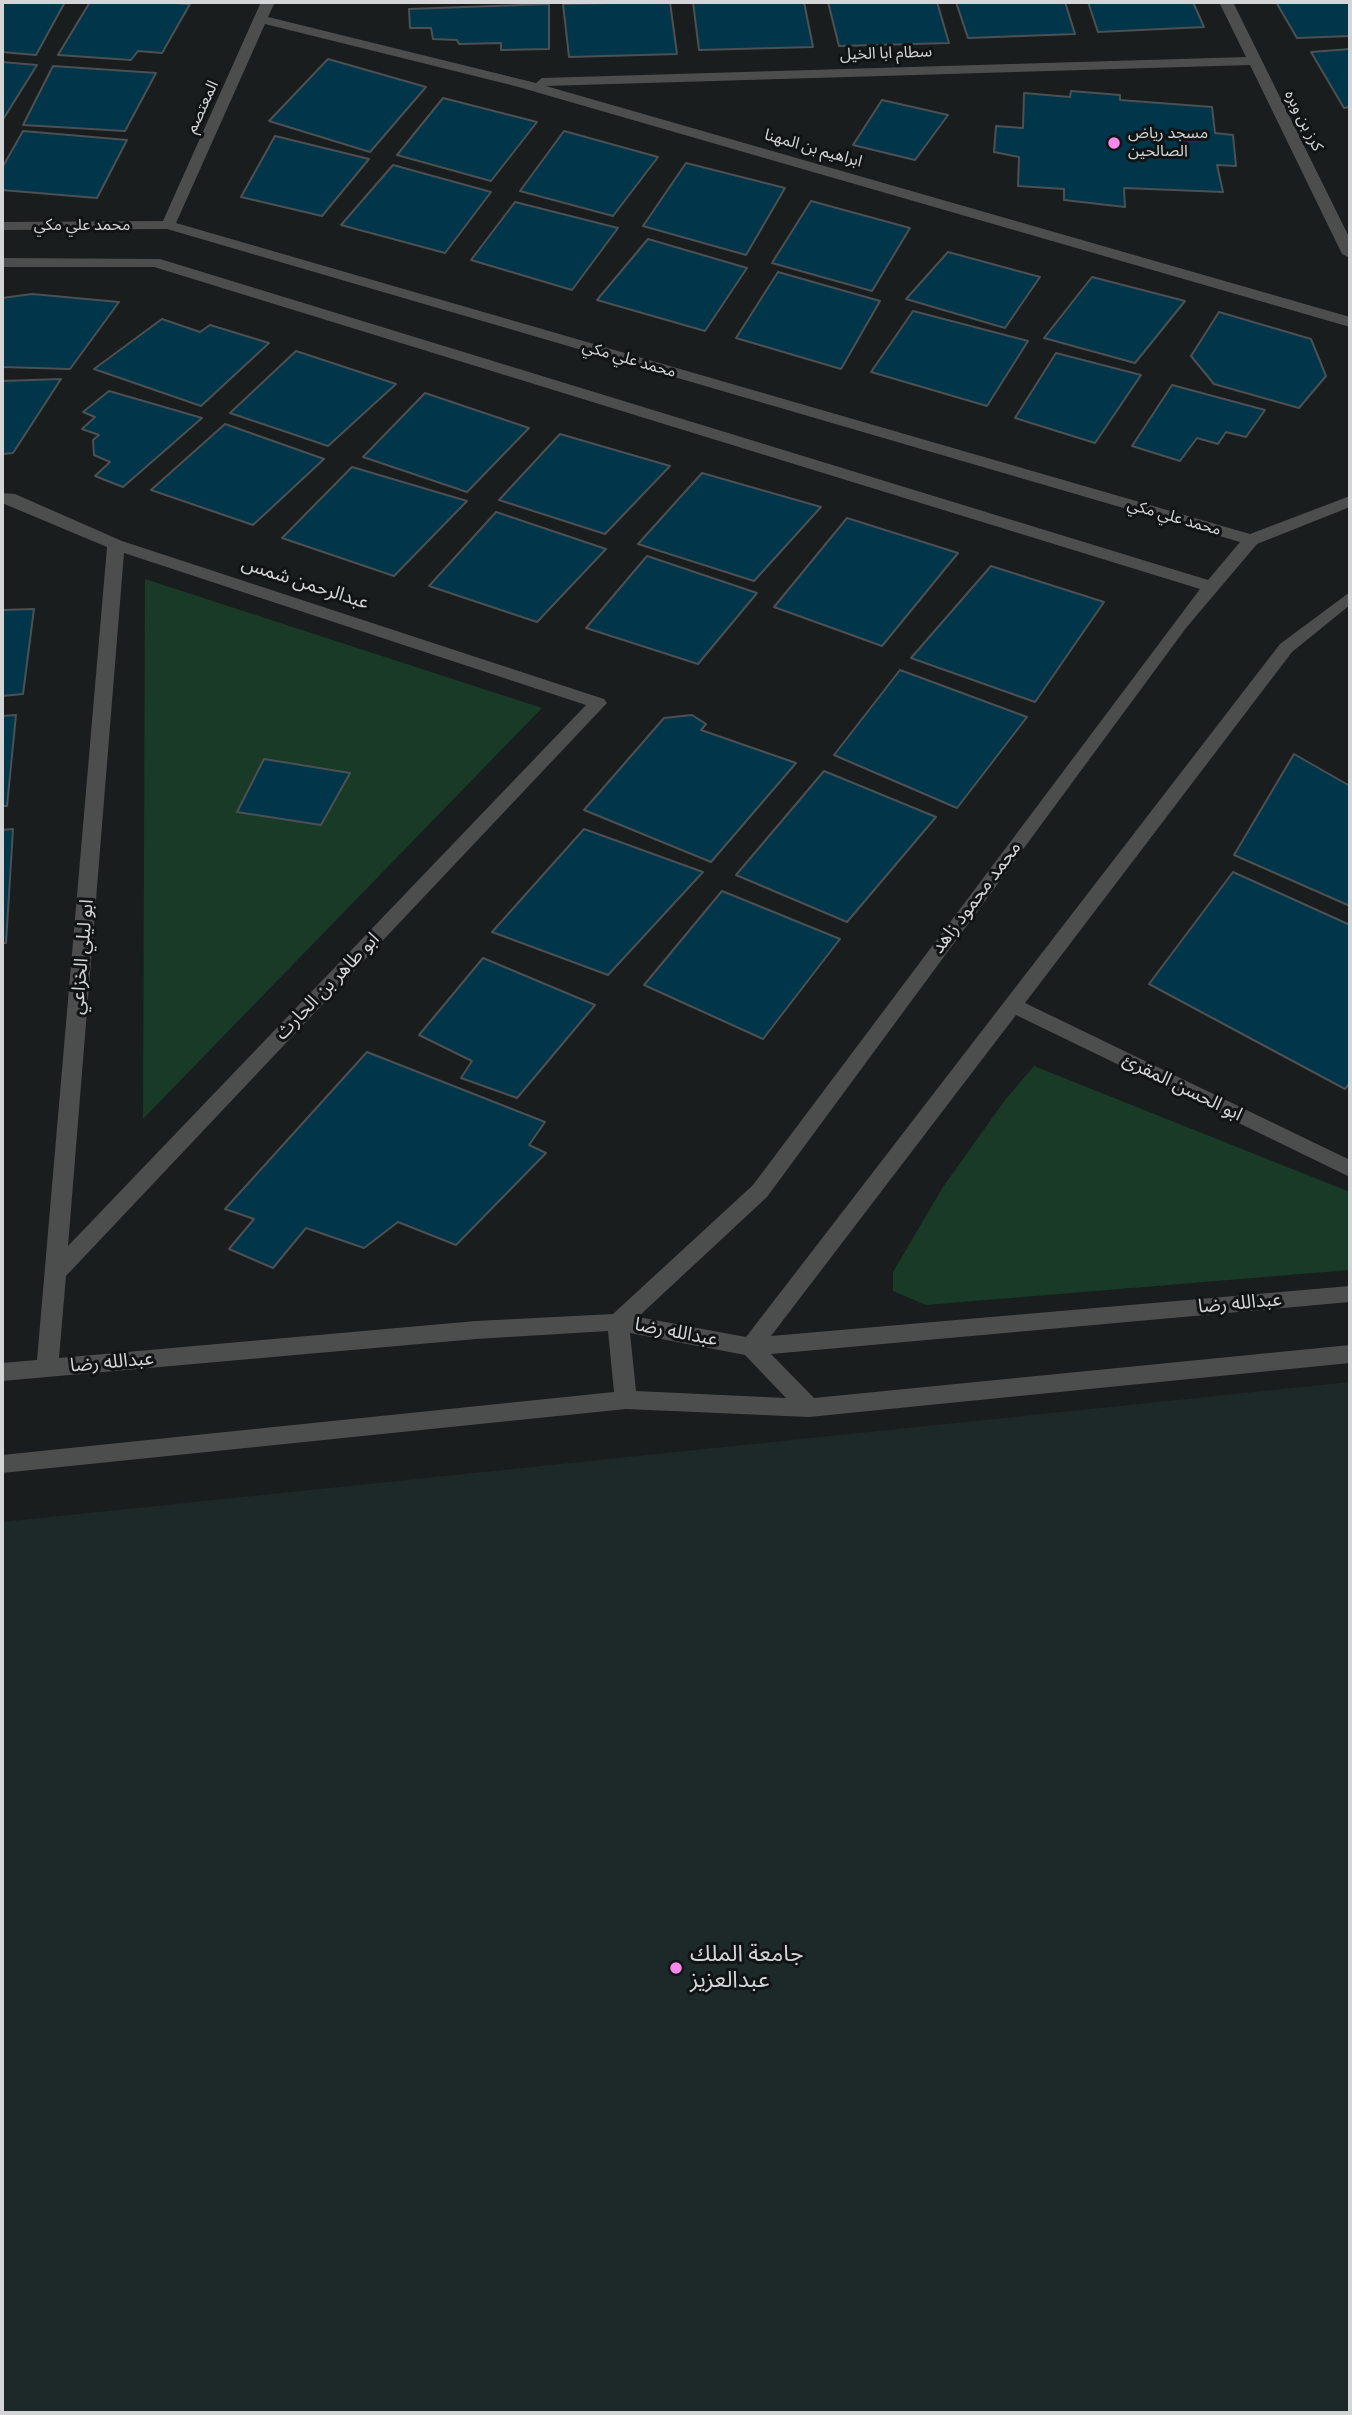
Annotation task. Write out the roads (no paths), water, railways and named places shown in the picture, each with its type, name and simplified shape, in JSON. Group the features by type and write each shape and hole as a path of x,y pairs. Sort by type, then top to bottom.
{"street":[{"name":"المعتصم","path":"168,225 263,20 268,2"},
{"name":"كرز بن وبره","path":"1226,2 1350,254"},
{"name":"ابراهيم بن المهنا","path":"263,20 520,83 1350,322"},
{"name":"سطام ابا الخيل","path":"520,83 1253,61"},
{"name":"محمد علي مكي","path":"2,226 168,225 1251,540"},
{"name":"محمد علي مكي","path":"2,262 155,262 1211,587"},
{"name":"عبدالرحمن شمس","path":"2,498 9,498 116,545 598,703"},
{"name":"محمد محمود زاهد","path":"618,1322 760,1191 1180,624 1251,540 1350,500"},
{"name":"ابو ليلي الخزاعي","path":"47,1368 116,545"},
{"path":"809,1408 751,1348 1286,648 1350,597"},
{"name":"ابو طاهر بن الحارث","path":"57,1272 598,703"},
{"name":"ابو الحسن المقرئ","path":"1014,1006 1350,1169"},
{"name":"عبدالله رضا","path":"2,1372 477,1330 618,1322 751,1348 1350,1294"},
{"path":"618,1322 626,1400"},
{"path":"2,1464 626,1400 809,1408 1350,1354"}],"place":[{"name":"مسجد رياض الصالحين","path":"1114,143"},
{"name":"جامعة الملك عبدالعزيز","path":"676,1968"}]}
